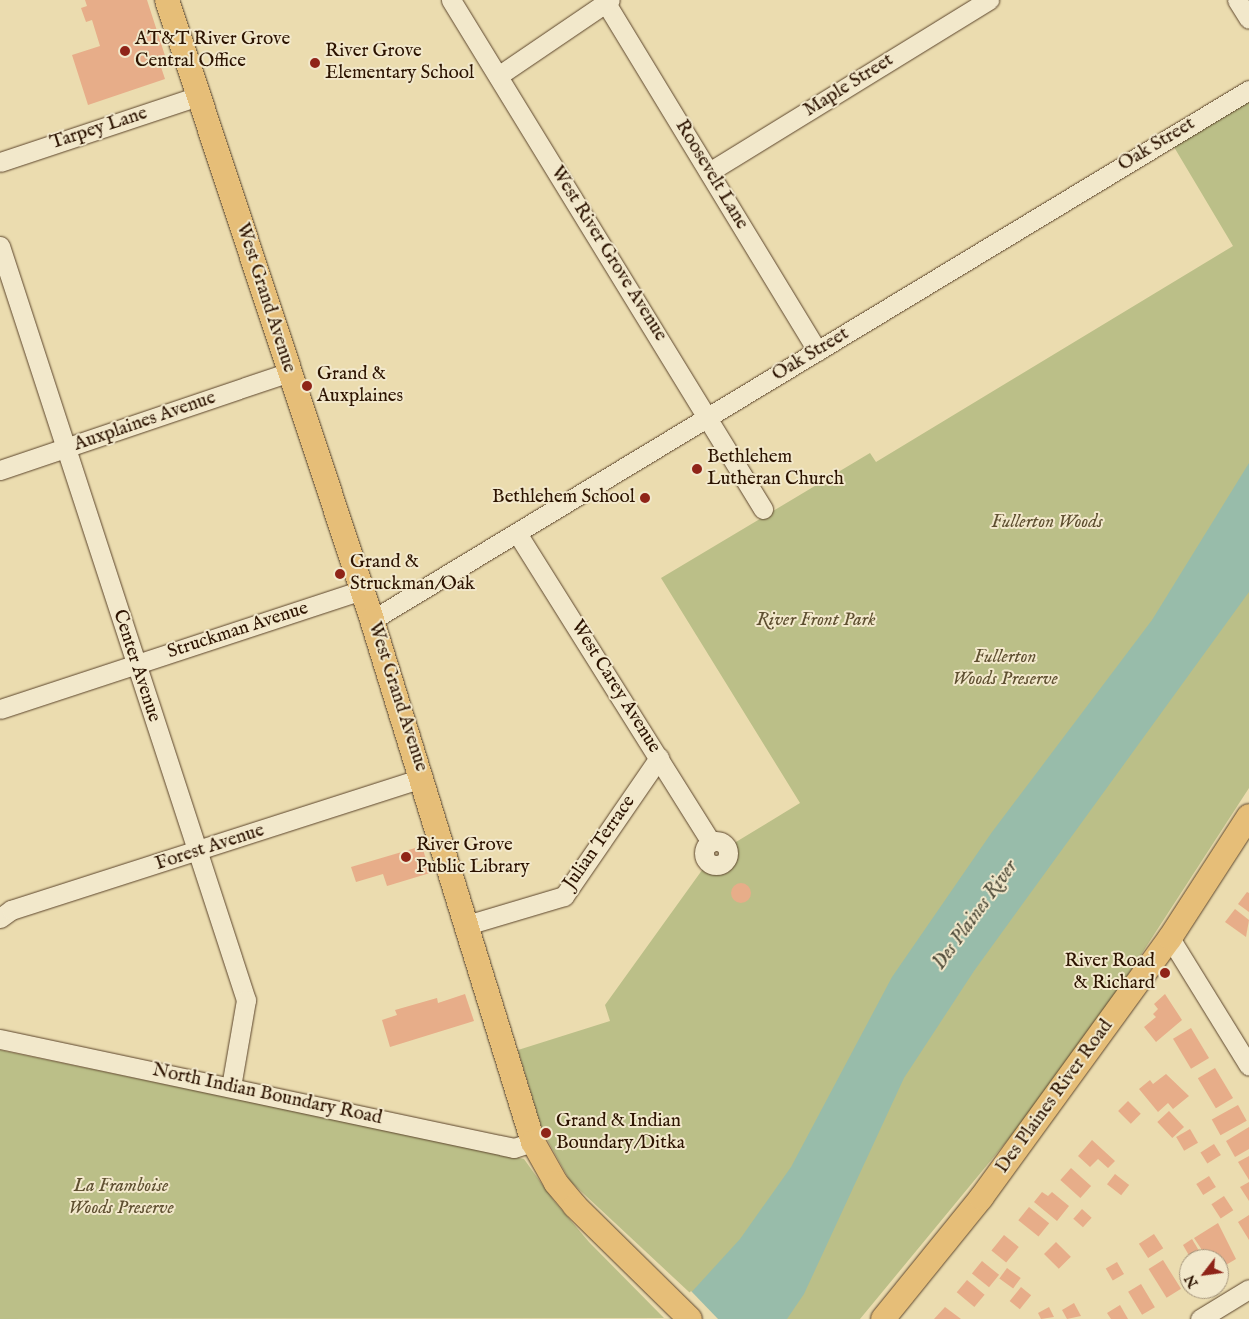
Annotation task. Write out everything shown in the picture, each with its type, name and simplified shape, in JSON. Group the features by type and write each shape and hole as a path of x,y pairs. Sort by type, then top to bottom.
{"main road":[{"name":"West Grand Avenue","path":"167,0 363,590 533,1142 556,1183 575,1206 684,1312"},
{"name":"Des Plaines River Road","path":"883,1319 981,1198 1170,938 1249,816"}],"street":[{"name":"West River Grove Avenue","path":"451,0 763,509"},
{"name":"Maple Street","path":"709,172 989,0"},
{"path":"1237,0 1249,19"},
{"path":"498,76 607,1"},
{"name":"Roosevelt Lane","path":"607,1 817,351"},
{"name":"Oak Street","path":"372,620 1249,90"},
{"name":"Tarpey Lane","path":"0,162 198,96"},
{"name":"Center Avenue","path":"0,246 135,665 246,1000 231,1087"},
{"name":"Auxplaines Avenue","path":"0,470 290,372"},
{"name":"West Carey Avenue","path":"517,533 711,842"},
{"name":"Struckman Avenue","path":"0,709 363,590"},
{"name":"Julian Terrace","path":"467,925 564,896 659,758"},
{"name":"Forest Avenue","path":"0,918 11,910 198,852 422,778"},
{"path":"1170,938 1246,1055"},
{"name":"North Indian Boundary Road","path":"0,1039 514,1148 533,1142"},
{"path":"1200,1319 1249,1289"}],"green space":[{"name":"Fullerton Woods Preserve","path":"1249,101 1249,788 1122,984 1030,1113 860,1319 718,1319 570,1181 543,1132 518,1050 610,1021 605,1005 705,866 714,871 727,867 734,856 731,845 800,803 661,578 870,453 876,462 1233,246 1174,147"},
{"name":"La Framboise Woods Preserve","path":"0,1050 524,1159 554,1201 589,1242 664,1318 0,1319"}],"water":[{"name":"Des Plaines River","path":"1249,463 1249,592 974,971 904,1078 804,1294 787,1319 667,1319 740,1239 791,1167 892,977 992,832 1152,620"}],"pier":[{"path":"691,1291 718,1319 664,1319"}],"building":[{"name":"AT&T River Grove Central Office","path":"85,0 147,0 168,65 161,67 165,79 88,105 72,55 100,46 92,20 86,22 81,8 87,6"},
{"name":"River Grove Public Library","path":"422,846 430,873 387,886 383,874 356,882 351,867"},
{"path":"741,883 748,886 751,893 748,900 741,903 734,900 731,893 734,886"},
{"path":"1247,892 1249,893 1249,912 1238,904"},
{"path":"1235,909 1249,920 1246,937 1225,922"},
{"path":"465,994 474,1021 390,1047 382,1020 397,1015 395,1010 437,998 438,1003"},
{"path":"1165,994 1182,1020 1156,1042 1144,1027 1156,1017 1153,1014 1158,1009 1154,1004"},
{"path":"1191,1028 1209,1058 1191,1069 1173,1039"},
{"path":"1215,1068 1233,1098 1216,1108 1198,1078"},
{"path":"1166,1074 1189,1096 1173,1109 1168,1103 1158,1112 1139,1089 1150,1080 1153,1084"},
{"path":"1128,1101 1141,1114 1131,1124 1118,1111"},
{"path":"1238,1105 1247,1121 1220,1135 1212,1120"},
{"path":"1169,1111 1184,1127 1172,1138 1157,1122"},
{"path":"1249,1127 1249,1149 1235,1157 1226,1141"},
{"path":"1190,1129 1198,1143 1184,1151 1176,1137"},
{"path":"1092,1140 1115,1161 1108,1168 1098,1159 1090,1167 1078,1156"},
{"path":"1214,1144 1221,1155 1207,1164 1200,1152"},
{"path":"1249,1156 1249,1180 1238,1162"},
{"path":"1071,1168 1091,1186 1080,1198 1060,1180"},
{"path":"1115,1174 1129,1185 1121,1195 1107,1184"},
{"path":"1209,1176 1216,1187 1203,1195 1196,1184"},
{"path":"1249,1182 1249,1201 1240,1187"},
{"path":"1042,1192 1048,1196 1052,1192 1069,1206 1057,1221 1034,1202"},
{"path":"1224,1196 1233,1210 1221,1218 1211,1204"},
{"path":"1029,1207 1049,1223 1039,1237 1018,1220"},
{"path":"1082,1209 1092,1218 1083,1227 1073,1219"},
{"path":"1249,1215 1249,1240 1238,1222"},
{"path":"1218,1223 1236,1259 1229,1263 1229,1249 1201,1249 1194,1238"},
{"path":"1154,1234 1163,1248 1148,1258 1139,1244"},
{"path":"1004,1235 1019,1247 1006,1263 991,1251"},
{"path":"1192,1239 1198,1249 1185,1249 1183,1245"},
{"path":"1056,1242 1071,1257 1059,1269 1044,1254"},
{"path":"1163,1260 1179,1286 1179,1290 1167,1298 1149,1269"},
{"path":"982,1261 999,1275 989,1287 972,1273"},
{"path":"1117,1262 1124,1274 1113,1281 1106,1268"},
{"path":"1007,1268 1021,1278 1013,1289 999,1279"},
{"path":"967,1280 985,1295 974,1307 957,1292"},
{"path":"1141,1284 1155,1307 1142,1315 1128,1292"},
{"path":"1021,1287 1031,1295 1020,1309 1010,1301"},
{"path":"1074,1303 1081,1316 1067,1319 1062,1310"},
{"path":"1120,1305 1128,1319 1111,1319 1107,1313"},
{"path":"945,1307 961,1319 934,1319"},
{"path":"1049,1307 1054,1317 1041,1319 1038,1313"}],"place":[{"name":"AT&T River Grove Central Office","path":"125,51"},
{"name":"River Grove Elementary School","path":"315,63"},
{"name":"Grand & Auxplaines","path":"307,386"},
{"name":"Bethlehem Lutheran Church","path":"697,469"},
{"name":"Bethlehem School","path":"645,498"},
{"name":"Grand & Struckman/Oak","path":"340,574"},
{"name":"River Grove Public Library","path":"406,857"},
{"name":"River Road & Richard","path":"1165,973"},
{"name":"Grand & Indian Boundary/Ditka","path":"546,1133"}],"park label":[{"name":"Fullerton Woods","path":"1047,523"},
{"name":"River Front Park","path":"816,621"}]}
